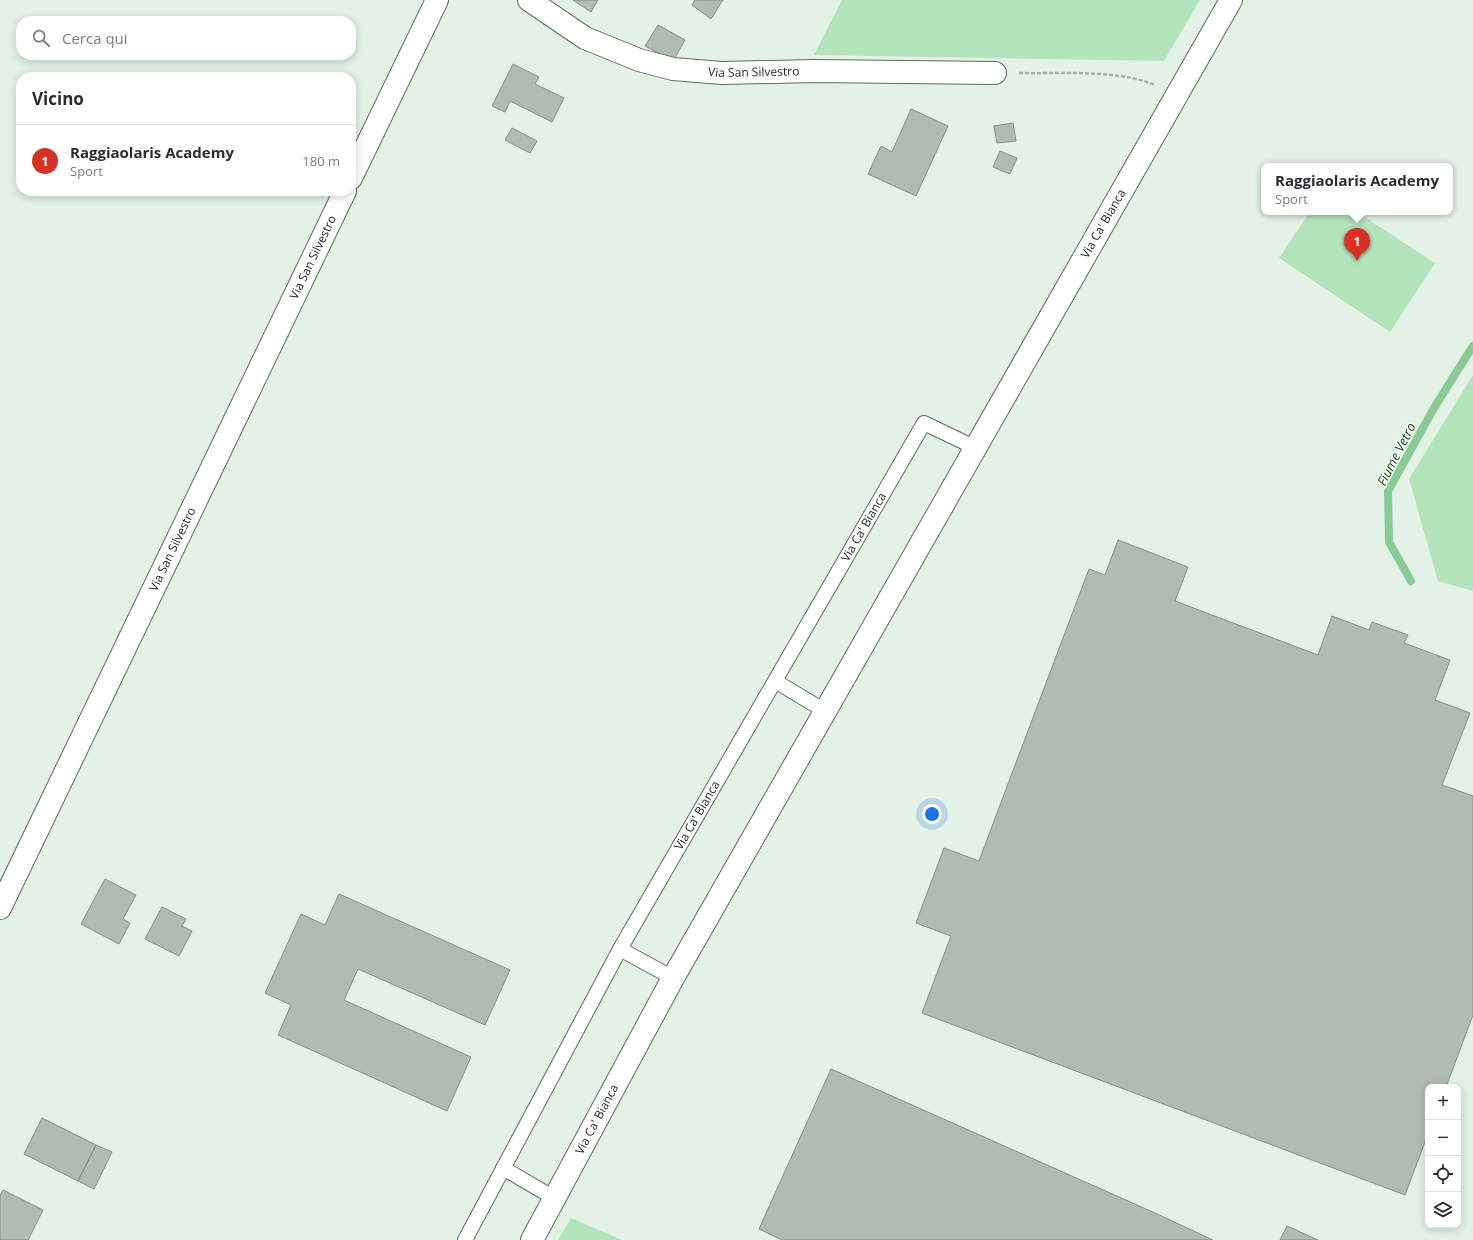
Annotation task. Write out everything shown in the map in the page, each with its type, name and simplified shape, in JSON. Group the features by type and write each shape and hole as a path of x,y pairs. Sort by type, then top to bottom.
{"street":[{"path":"356,168 437,0"},
{"name":"Via San Silvestro","path":"530,0 585,38 639,60 673,69 722,73 814,71 995,73"},
{"name":"Via Ca' Bianca","path":"532,1240 673,978 1232,0"},
{"name":"Via San Silvestro","path":"0,908 343,196"}],"lane":[{"name":"Via Ca' Bianca","path":"465,1240 620,949 924,423 976,448"},
{"path":"774,681 825,712"},
{"path":"620,949 673,978"},
{"path":"503,1168 554,1198"}],"path":[{"path":"995,73 1083,74 1125,78 1146,82 1177,94"}],"green space":[{"path":"842,0 1200,0 1164,61 814,55"},
{"path":"1308,215 1362,215 1435,263 1390,332 1279,258"},
{"path":"1473,375 1473,591 1438,581 1409,479"},
{"path":"571,1218 622,1240 558,1240"}],"building":[{"path":"573,0 598,0 591,12"},
{"path":"695,0 723,0 711,19 692,5"},
{"path":"658,25 685,40 673,61 645,46"},
{"path":"513,64 539,77 535,84 564,98 552,122 510,101 505,112 492,106"},
{"path":"911,109 948,126 916,196 868,174 881,146 892,152"},
{"path":"1013,123 1016,141 997,143 994,126"},
{"path":"512,128 537,141 530,153 505,140"},
{"path":"1000,151 1017,158 1010,174 993,167"},
{"path":"1118,540 1188,567 1175,601 1318,655 1332,616 1369,630 1372,622 1408,635 1404,643 1450,660 1435,700 1470,713 1442,785 1473,796 1473,1015 1447,1084 1425,1084 1425,1142 1405,1195 922,1013 951,936 916,923 944,848 979,861 1089,569 1105,575"},
{"path":"105,879 136,895 123,919 130,923 119,944 81,924"},
{"path":"339,894 510,970 485,1025 358,969 344,1000 471,1057 447,1111 278,1035 291,1005 265,993 301,914 325,925"},
{"path":"162,907 186,919 182,926 192,931 179,956 145,939"},
{"path":"831,1069 1213,1240 782,1240 759,1229"},
{"path":"42,1118 96,1145 78,1181 24,1154"},
{"path":"96,1145 112,1152 94,1189 78,1181"},
{"path":"3,1190 43,1210 28,1240 0,1240 0,1195"},
{"path":"1287,1226 1318,1240 1280,1240"}],"waterway":[{"name":"Fiume Vetro","path":"1411,581 1389,542 1388,491 1434,408 1473,346"}],"place":[{"name":"Raggiaolaris Academy","path":"1357,261"}]}
